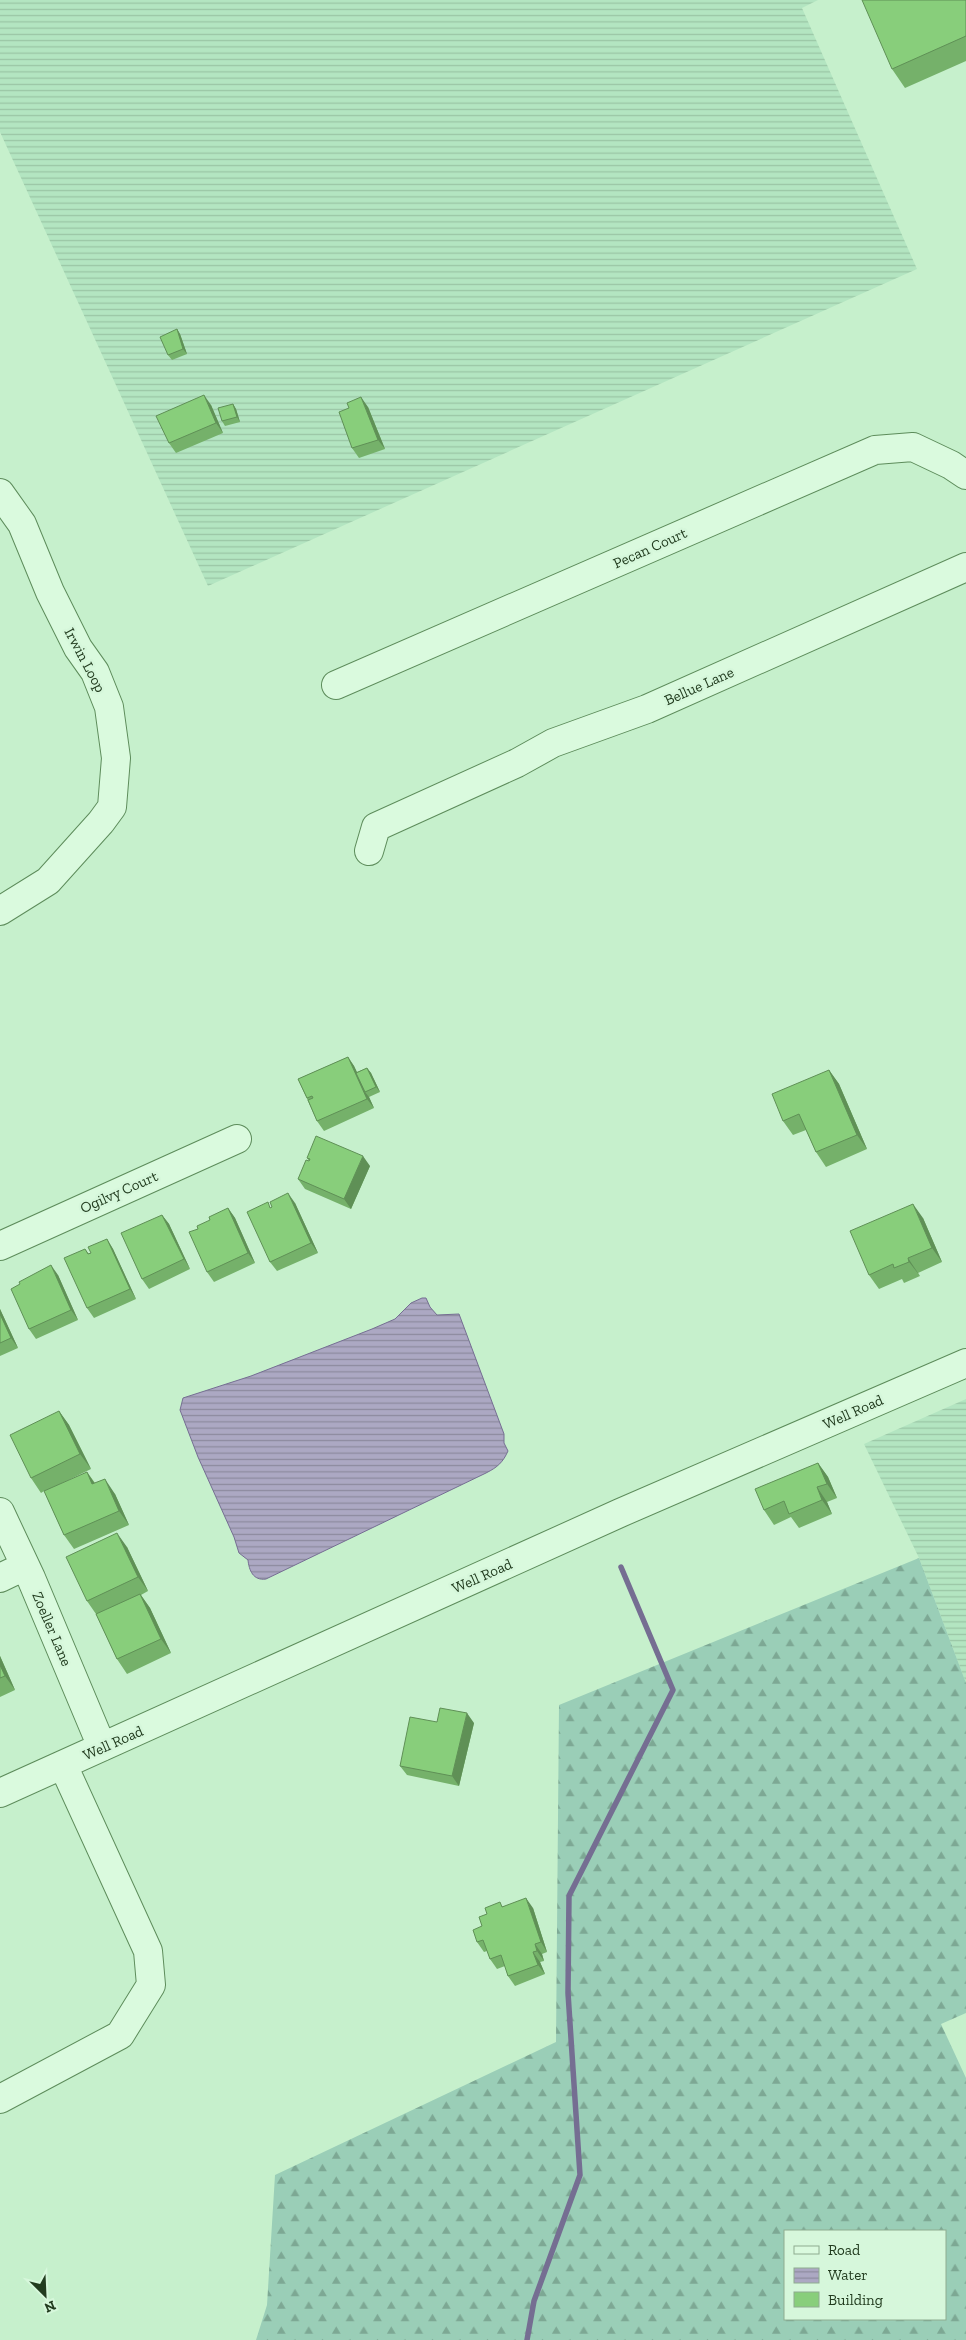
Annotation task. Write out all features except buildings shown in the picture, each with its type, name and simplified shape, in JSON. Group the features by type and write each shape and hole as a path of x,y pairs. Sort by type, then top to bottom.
{"street":[{"name":"Pecan Court","path":"336,685 875,450 913,447 951,465 966,475"},
{"name":"Irwin Loop","path":"0,493 22,524 50,592 78,648 94,672 109,707 116,758 112,807 101,822 48,881 0,911"},
{"name":"Bellue Lane","path":"369,852 376,827 553,744 647,709 966,567"},
{"name":"Ogilvy Court","path":"0,1246 237,1139"},
{"name":"Well Road","path":"0,1793 593,1525 966,1363"},
{"name":"Zoeller Lane","path":"0,1512 102,1747"},
{"path":"0,1578 25,1566"},
{"path":"0,2099 120,2035 151,1984 148,1951 63,1765"}],"green space":[{"path":"0,0 818,0 802,8 917,269 208,586 0,132"},
{"path":"966,1399 966,1683 919,1558 864,1444"},
{"path":"919,1558 966,1683 966,2013 941,2024 966,2078 966,2340 256,2340 267,2305 275,2175 556,2042 559,1705"}],"water":[{"path":"426,1298 430,1307 437,1315 459,1314 504,1434 504,1443 508,1451 504,1458 500,1464 486,1473 266,1579 255,1577 249,1567 248,1560 239,1553 234,1537 198,1457 180,1410 183,1398 251,1376 372,1329 395,1319 411,1303"}],"waterway":[{"path":"527,2340 534,2301 580,2175 568,1993 569,1896 673,1690 621,1567"}]}
